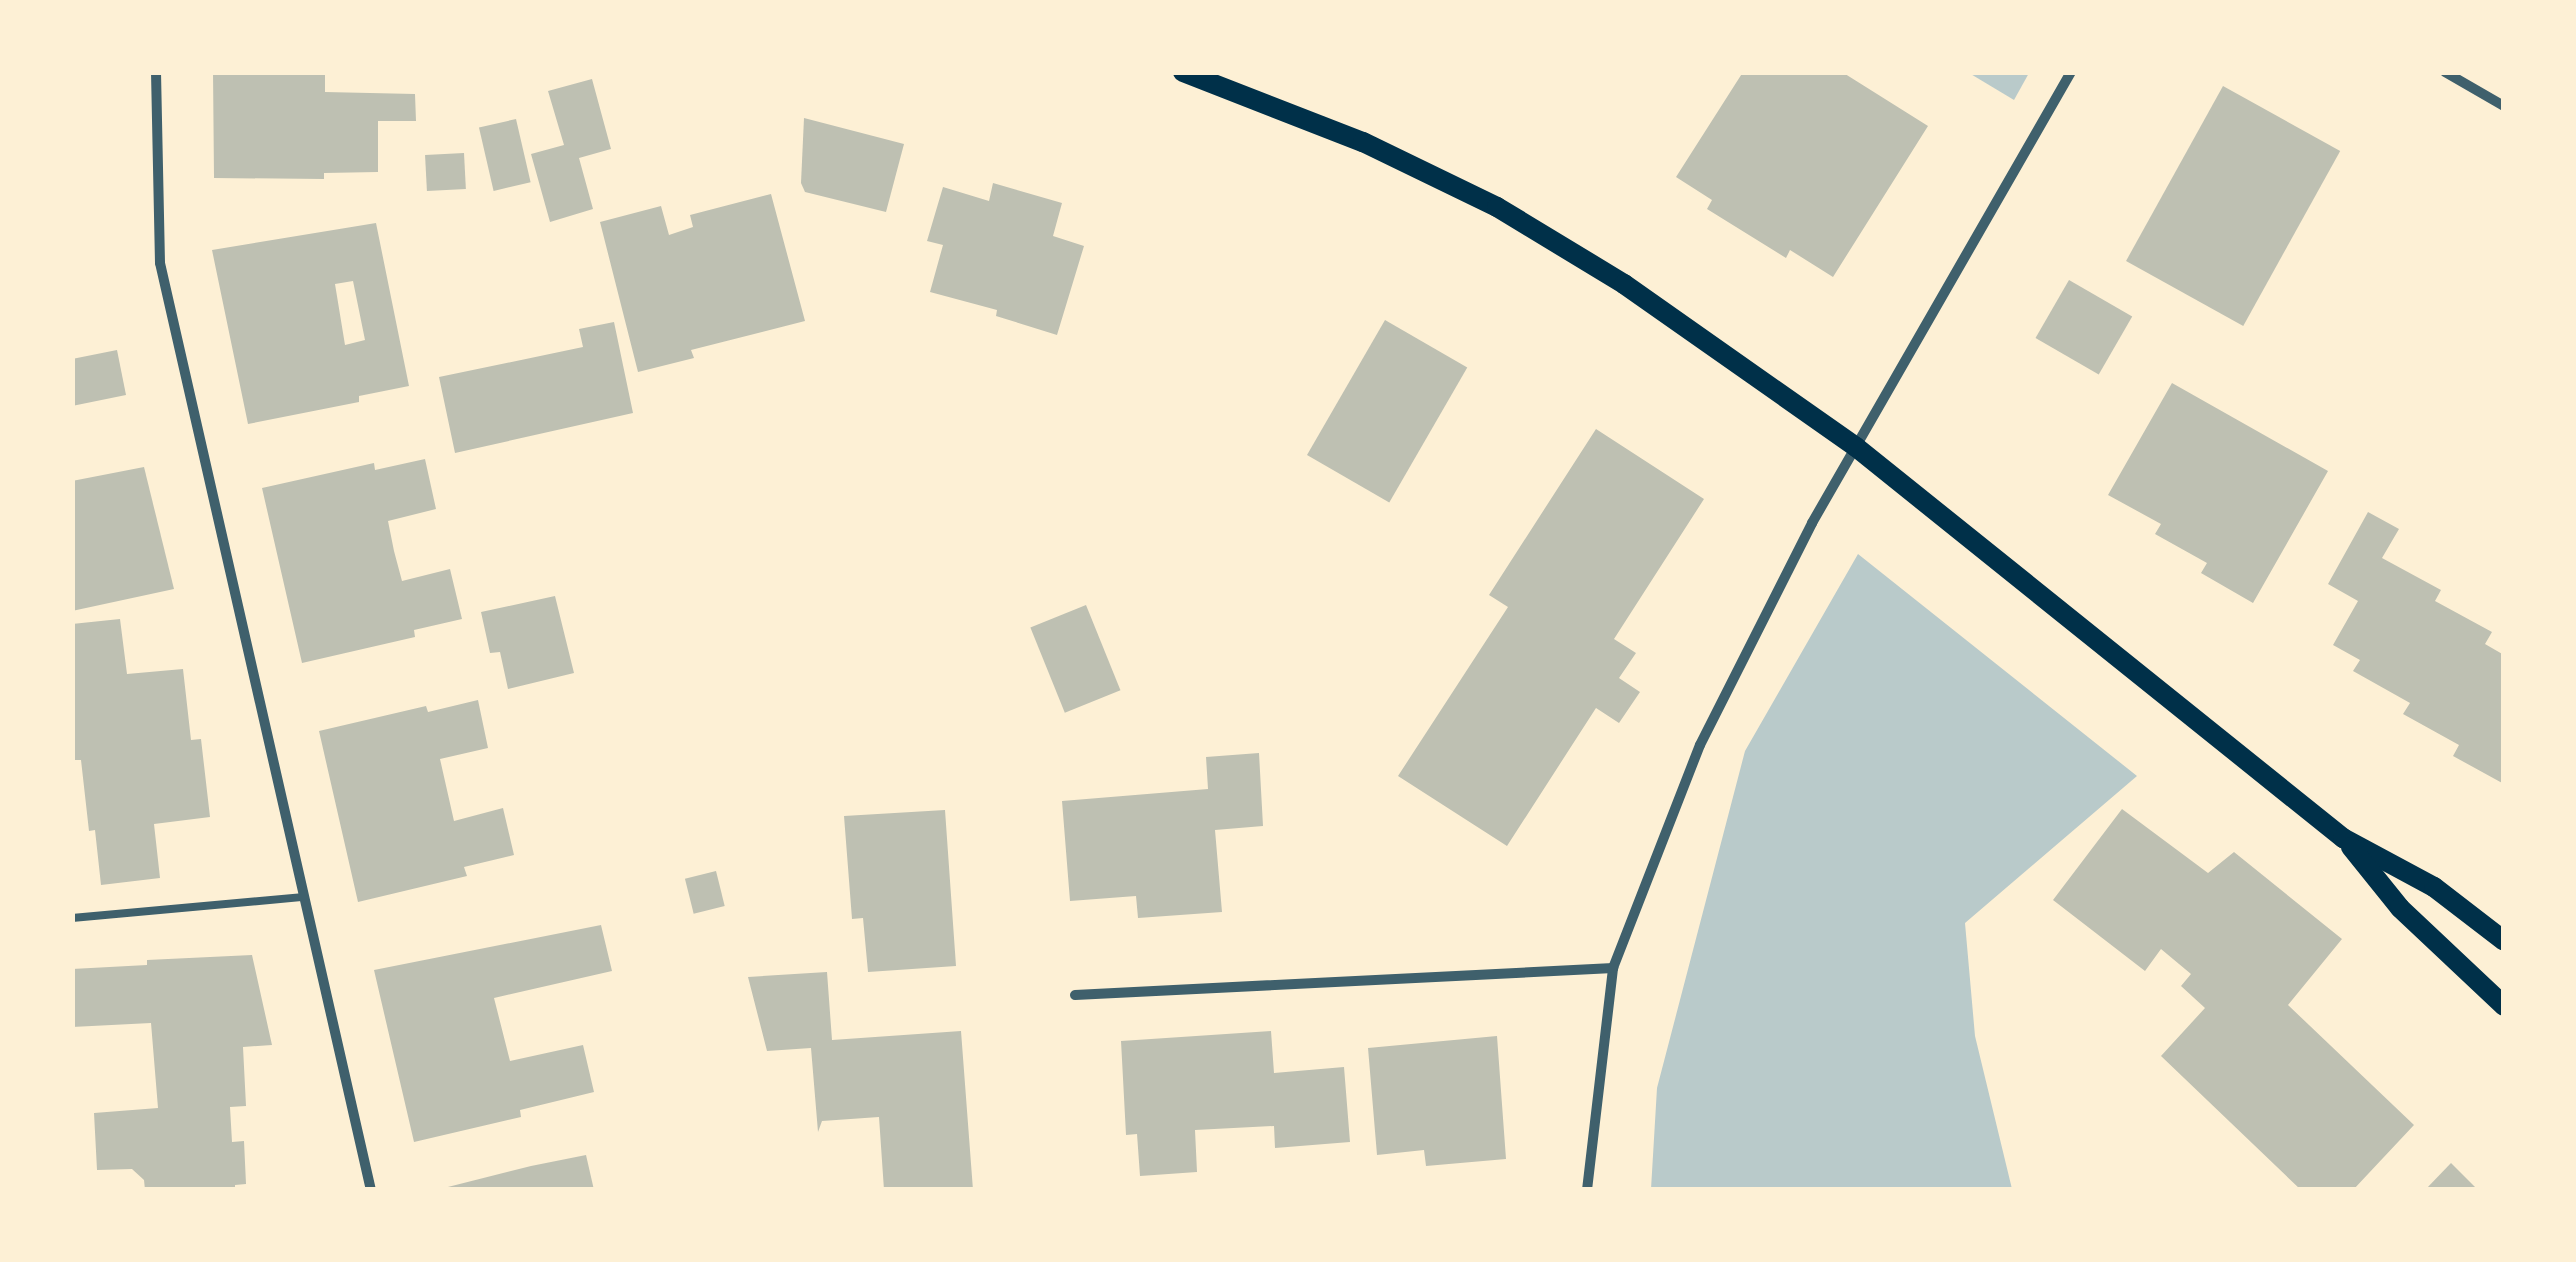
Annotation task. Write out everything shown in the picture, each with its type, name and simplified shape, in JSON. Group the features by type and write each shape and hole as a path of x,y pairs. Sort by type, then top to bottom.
{"main road":[{"path":"1183,72 1363,142 1497,208 1624,284 1856,448 2343,838 2434,886 2504,940"},
{"path":"2343,838 2400,908 2504,1006"}],"street":[{"path":"156,72 160,263 371,1190"},
{"path":"1586,1190 1613,968 1700,745 1812,523 2071,72"},
{"path":"2445,72 2504,106"},
{"path":"1075,995 1613,968"}],"lane":[{"path":"72,918 304,896"}],"shaded area":[{"path":"1969,73 2029,73 2014,100"},
{"path":"1858,554 2137,776 1965,923 1975,1036 2012,1189 1651,1189 1657,1088 1745,751"}],"building":[{"path":"213,72 325,72 325,92 415,94 416,121 378,121 378,172 324,173 324,179 214,178"},
{"path":"1743,72 1842,72 1928,126 1833,277 1790,250 1786,258 1707,209 1712,200 1676,177"},
{"path":"592,79 611,149 579,158 593,209 550,222 531,154 564,145 548,91"},
{"path":"2223,86 2340,151 2243,326 2126,261"},
{"path":"804,118 904,144 886,212 805,192 801,183"},
{"path":"516,119 531,182 494,191 479,128"},
{"path":"464,153 466,189 427,191 425,155"},
{"path":"993,183 1062,203 1053,236 1084,246 1057,335 996,316 997,310 930,292 943,245 927,241 943,187 989,201"},
{"path":"771,194 805,321 691,350 694,358 638,372 600,222 661,206 669,235 693,227 690,215"},
{"path":"376,223 409,386 359,396 359,402 248,424 212,250","holes":["353,281 365,340 345,345 335,284"]},
{"path":"2069,280 2132,316 2099,375 2036,338"},
{"path":"1385,320 1467,368 1389,503 1307,455"},
{"path":"614,322 633,413 455,453 439,377 583,347 579,329"},
{"path":"117,350 126,395 72,406 72,359"},
{"path":"2172,383 2328,471 2253,603 2201,573 2207,563 2155,534 2161,524 2108,495"},
{"path":"1596,429 1704,499 1614,639 1636,653 1619,678 1640,692 1619,723 1596,708 1507,846 1398,776 1508,607 1489,595"},
{"path":"425,459 436,509 388,521 394,551 402,581 450,569 462,619 414,630 415,637 302,663 262,488 374,463 375,470"},
{"path":"144,467 174,589 72,611 72,481"},
{"path":"2368,512 2399,529 2382,558 2441,590 2435,601 2492,632 2485,644 2504,655 2504,784 2453,756 2459,745 2403,714 2410,703 2353,671 2360,660 2333,645 2358,601 2328,584"},
{"path":"555,596 574,673 508,689 500,652 490,653 481,612"},
{"path":"1086,605 1120,690 1065,713 1030,627"},
{"path":"120,619 127,674 183,669 191,740 201,739 210,817 154,824 160,878 101,885 95,830 89,831 81,760 72,760 72,624"},
{"path":"478,700 488,748 440,759 454,821 503,808 514,855 464,867 467,876 358,902 319,731 426,706 428,712"},
{"path":"1259,753 1263,826 1215,830 1222,912 1138,918 1136,896 1070,901 1062,801 1208,789 1206,757"},
{"path":"2122,809 2208,873 2234,852 2342,939 2288,1005 2414,1125 2353,1190 2301,1190 2161,1056 2205,1008 2181,986 2191,974 2161,949 2145,971 2053,900"},
{"path":"945,810 956,966 868,972 863,918 852,919 844,816"},
{"path":"716,871 725,906 694,914 685,879"},
{"path":"601,925 612,971 494,998 510,1061 583,1045 594,1092 520,1110 521,1117 414,1142 374,970"},
{"path":"252,955 272,1045 243,1047 246,1106 230,1107 232,1142 244,1141 246,1184 235,1185 235,1190 145,1190 144,1180 132,1169 97,1170 94,1113 158,1108 151,1023 72,1027 72,969 147,965 147,960"},
{"path":"827,972 832,1040 961,1031 973,1190 884,1190 879,1117 822,1121 818,1132 811,1048 767,1051 748,977"},
{"path":"1271,1031 1274,1073 1344,1067 1350,1142 1275,1148 1274,1126 1195,1130 1197,1172 1140,1176 1137,1134 1126,1135 1121,1041"},
{"path":"1497,1036 1506,1159 1426,1166 1424,1150 1377,1155 1368,1048"},
{"path":"586,1155 594,1190 436,1190 531,1166"},
{"path":"2451,1163 2478,1190 2425,1190"}]}
